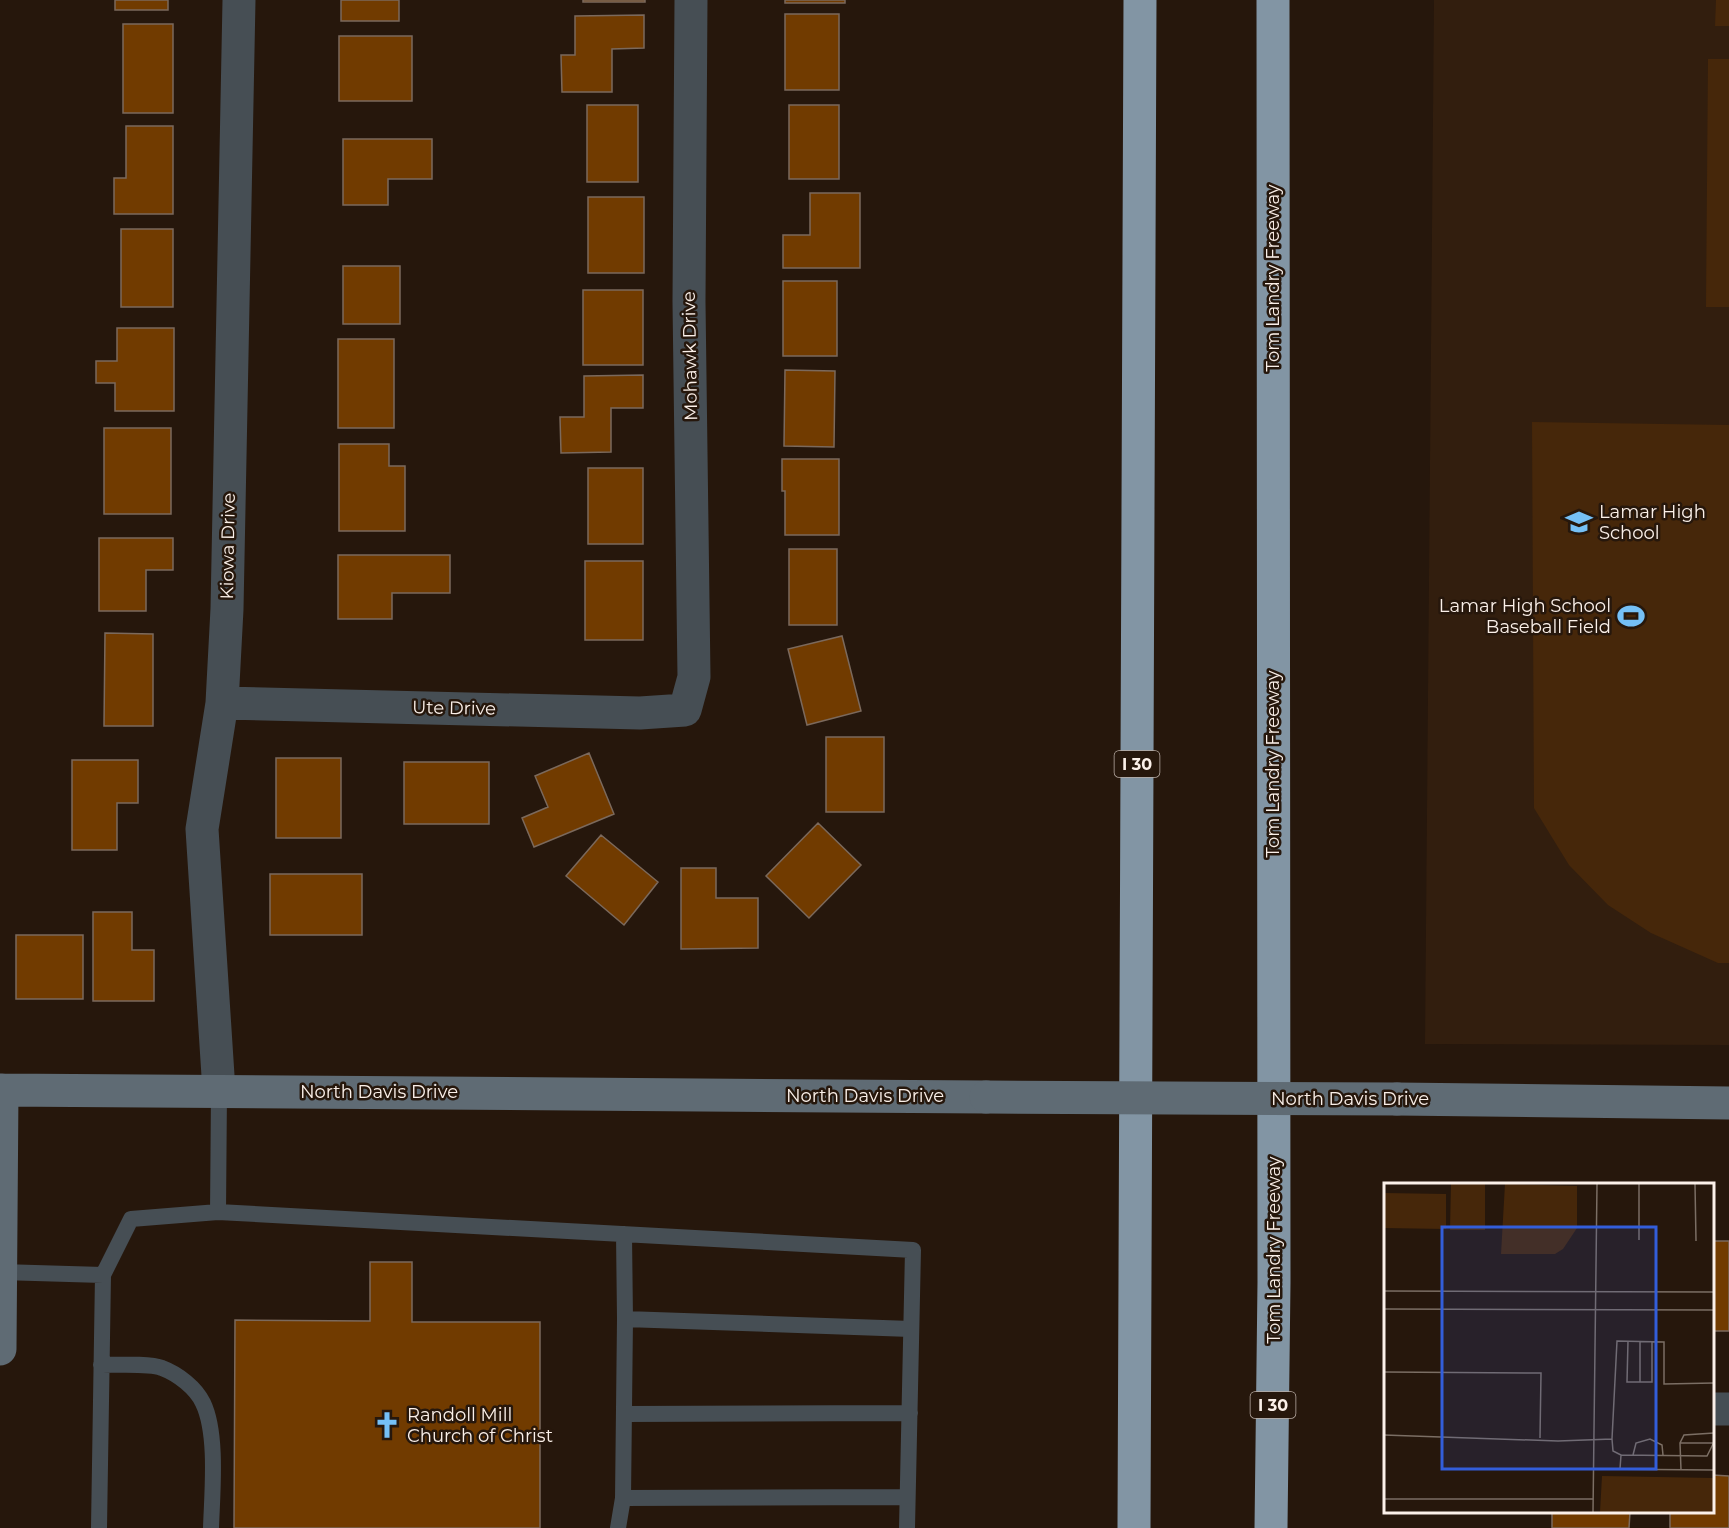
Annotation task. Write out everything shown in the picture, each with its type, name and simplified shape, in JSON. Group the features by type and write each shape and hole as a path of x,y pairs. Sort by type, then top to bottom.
{"highway":[{"name":"I 30","path":"1134,1528 1140,0"},
{"name":"Tom Landry Freeway","path":"1271,1528 1274,1282 1273,0"},
{"path":"1274,1282 1285,1528"}],"street":[{"name":"Kiowa Drive","path":"219,1090 202,829 222,703 227,609 238,0"},
{"name":"Mohawk Drive","path":"686,710 694,678 689,302 691,0"},
{"name":"Ute Drive","path":"222,703 640,713 686,710"},
{"name":"North Davis Drive","path":"1,1090 1729,1103"},
{"path":"0,1349 1,1090"}],"lane":[{"path":"218,1212 219,1090"},
{"path":"99,1528 103,1275 131,1219 218,1212 913,1250 907,1528"},
{"path":"618,1528 623,1498 626,1319 624,1234"},
{"path":"1,1272 103,1275"},
{"path":"626,1319 911,1329"},
{"path":"101,1365 160,1367 186,1382 203,1402 211,1425 213,1485 211,1528"},
{"path":"624,1414 910,1413"},
{"path":"623,1498 908,1497"}],"shaded area":[{"name":"Lamar High School","path":"1434,0 1729,0 1729,1045 1425,1044"},
{"path":"1716,0 1729,0 1729,26 1715,26"},
{"path":"1708,59 1729,59 1729,307 1706,307"},
{"name":"Lamar High School Baseball Field","path":"1532,422 1729,425 1729,963 1718,963 1651,933 1608,905 1569,865 1534,808"}],"building":[{"path":"115,0 168,0 168,10 115,10"},
{"path":"341,0 399,0 399,21 341,21"},
{"path":"583,0 645,0 645,2 583,2"},
{"path":"785,0 845,0 845,3 785,3"},
{"path":"785,14 839,14 839,90 785,90"},
{"path":"644,15 644,48 612,49 612,92 562,92 561,55 575,55 575,16"},
{"path":"123,24 173,24 173,113 123,113"},
{"path":"339,36 412,36 412,101 339,101"},
{"path":"587,105 638,105 638,182 587,182"},
{"path":"789,105 839,105 839,179 789,179"},
{"path":"126,126 173,126 173,214 114,214 114,178 126,178"},
{"path":"343,139 432,139 432,179 388,179 388,205 343,205"},
{"path":"810,193 860,193 860,268 783,268 783,235 810,235"},
{"path":"588,197 644,197 644,273 588,273"},
{"path":"121,229 173,229 173,307 121,307"},
{"path":"343,266 400,266 400,324 343,324"},
{"path":"783,281 837,281 837,356 783,356"},
{"path":"583,290 643,290 643,365 583,365"},
{"path":"117,328 174,328 174,411 115,411 115,383 96,383 96,361 117,361"},
{"path":"338,339 394,339 394,428 338,428"},
{"path":"785,370 835,371 834,447 784,446"},
{"path":"643,375 643,408 611,408 611,452 561,453 560,417 584,417 584,376"},
{"path":"104,428 171,428 171,514 104,514"},
{"path":"339,444 389,444 389,466 405,466 405,531 339,531"},
{"path":"782,459 839,459 839,535 785,535"},
{"path":"588,468 643,468 643,544 588,544"},
{"path":"99,538 173,538 173,570 146,570 146,611 99,611"},
{"path":"789,549 837,549 837,625 789,625"},
{"path":"338,555 450,555 450,593 392,593 392,619 338,619"},
{"path":"585,561 643,561 643,640 585,640"},
{"path":"105,633 153,634 153,726 104,726"},
{"path":"842,636 861,711 807,725 788,649"},
{"path":"826,737 884,737 884,812 826,812"},
{"path":"589,753 614,814 534,847 522,818 548,807 535,776"},
{"path":"276,758 341,758 341,838 276,838"},
{"path":"72,760 138,760 138,803 117,803 117,850 72,850"},
{"path":"404,762 489,762 489,824 404,824"},
{"path":"818,823 861,865 809,918 766,876"},
{"path":"601,835 658,882 624,925 566,876"},
{"path":"681,868 716,868 716,898 758,898 758,948 681,949"},
{"path":"270,874 362,874 362,935 270,935"},
{"path":"93,912 132,912 132,950 154,950 154,1001 93,1001"},
{"path":"16,935 83,935 83,999 16,999"},
{"path":"1714,1241 1729,1241 1729,1331 1714,1331"},
{"name":"Randoll Mill Church of Christ","path":"370,1262 412,1262 412,1322 540,1322 540,1528 234,1528 235,1320 370,1321"},
{"path":"1714,1475 1729,1476 1729,1528 1670,1528 1670,1513 1714,1513"},
{"path":"1552,1513 1630,1513 1629,1528 1552,1528"}],"place":[{"name":"Lamar High School","path":"1579,522"},
{"name":"Lamar High School Baseball Field","path":"1631,616"},
{"name":"Randoll Mill Church of Christ","path":"387,1425"}]}
